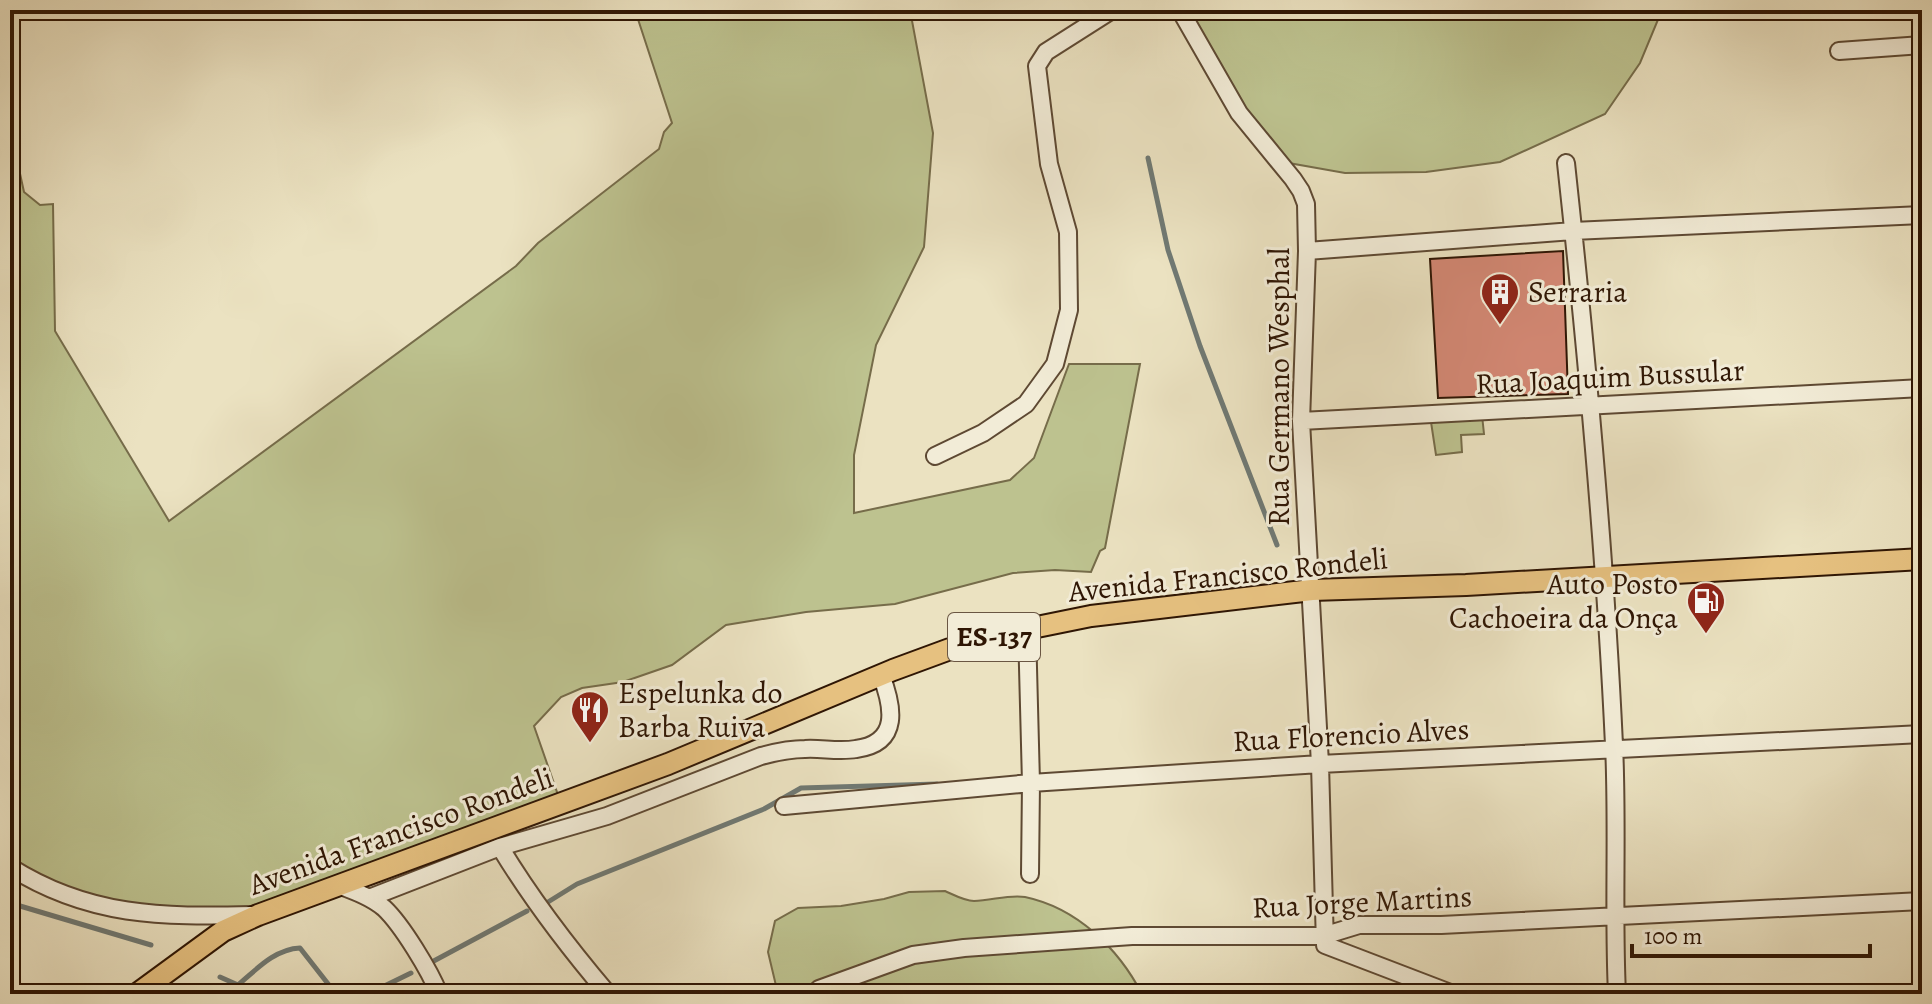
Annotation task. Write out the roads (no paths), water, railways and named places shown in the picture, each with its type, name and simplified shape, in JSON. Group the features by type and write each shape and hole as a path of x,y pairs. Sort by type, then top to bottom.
{"main road":[{"name":"Avenida Francisco Rondeli","path":"137,994 223,931 258,915 668,764 950,649 1027,629 1091,616 1312,590 1605,578 1922,559"}],"street":[{"path":"935,456 983,433 1026,404 1055,364 1069,310 1068,232 1049,164 1037,66 1046,52 1112,10"},
{"name":"Rua Germano Wesphal","path":"1180,10 1239,113 1301,191 1306,204 1301,421 1320,764 1324,940"},
{"path":"1839,51 1922,45"},
{"path":"1566,163 1605,578 1615,749 1617,994"},
{"path":"1307,251 1573,231 1922,215"},
{"name":"Rua Joaquim Bussular","path":"1301,421 1922,388"},
{"path":"1027,629 1030,874"},
{"path":"369,898 500,847 607,816 773,753 867,747 885,732 892,717 891,701 881,675"},
{"name":"Rua Florencio Alves","path":"784,806 1031,783 1320,764 1922,734"},
{"path":"500,847 566,945 608,994"},
{"path":"10,867 35,883 130,913 174,917 258,915"},
{"path":"338,885 369,898 384,909 428,972 439,994"},
{"name":"Rua Jorge Martins","path":"814,994 819,989 913,955 964,948 1132,936 1324,940 1359,925 1441,925 1922,901"},
{"path":"1324,940 1453,994"}],"waterway":[{"path":"1148,158 1168,250 1200,346 1277,545"},
{"path":"548,902 577,884 764,809 801,788 937,784"},
{"path":"10,903 151,945"},
{"path":"430,963 527,911"},
{"path":"227,994 270,959 300,948 336,994"},
{"path":"368,994 411,973"},
{"path":"220,977 238,985"}],"place":[{"name":"Serraria","path":"1500,326"},
{"name":"Auto Posto Cachoeira da Onça","path":"1706,635"},
{"name":"Espelunka do Barba Ruiva","path":"590,744"}]}
